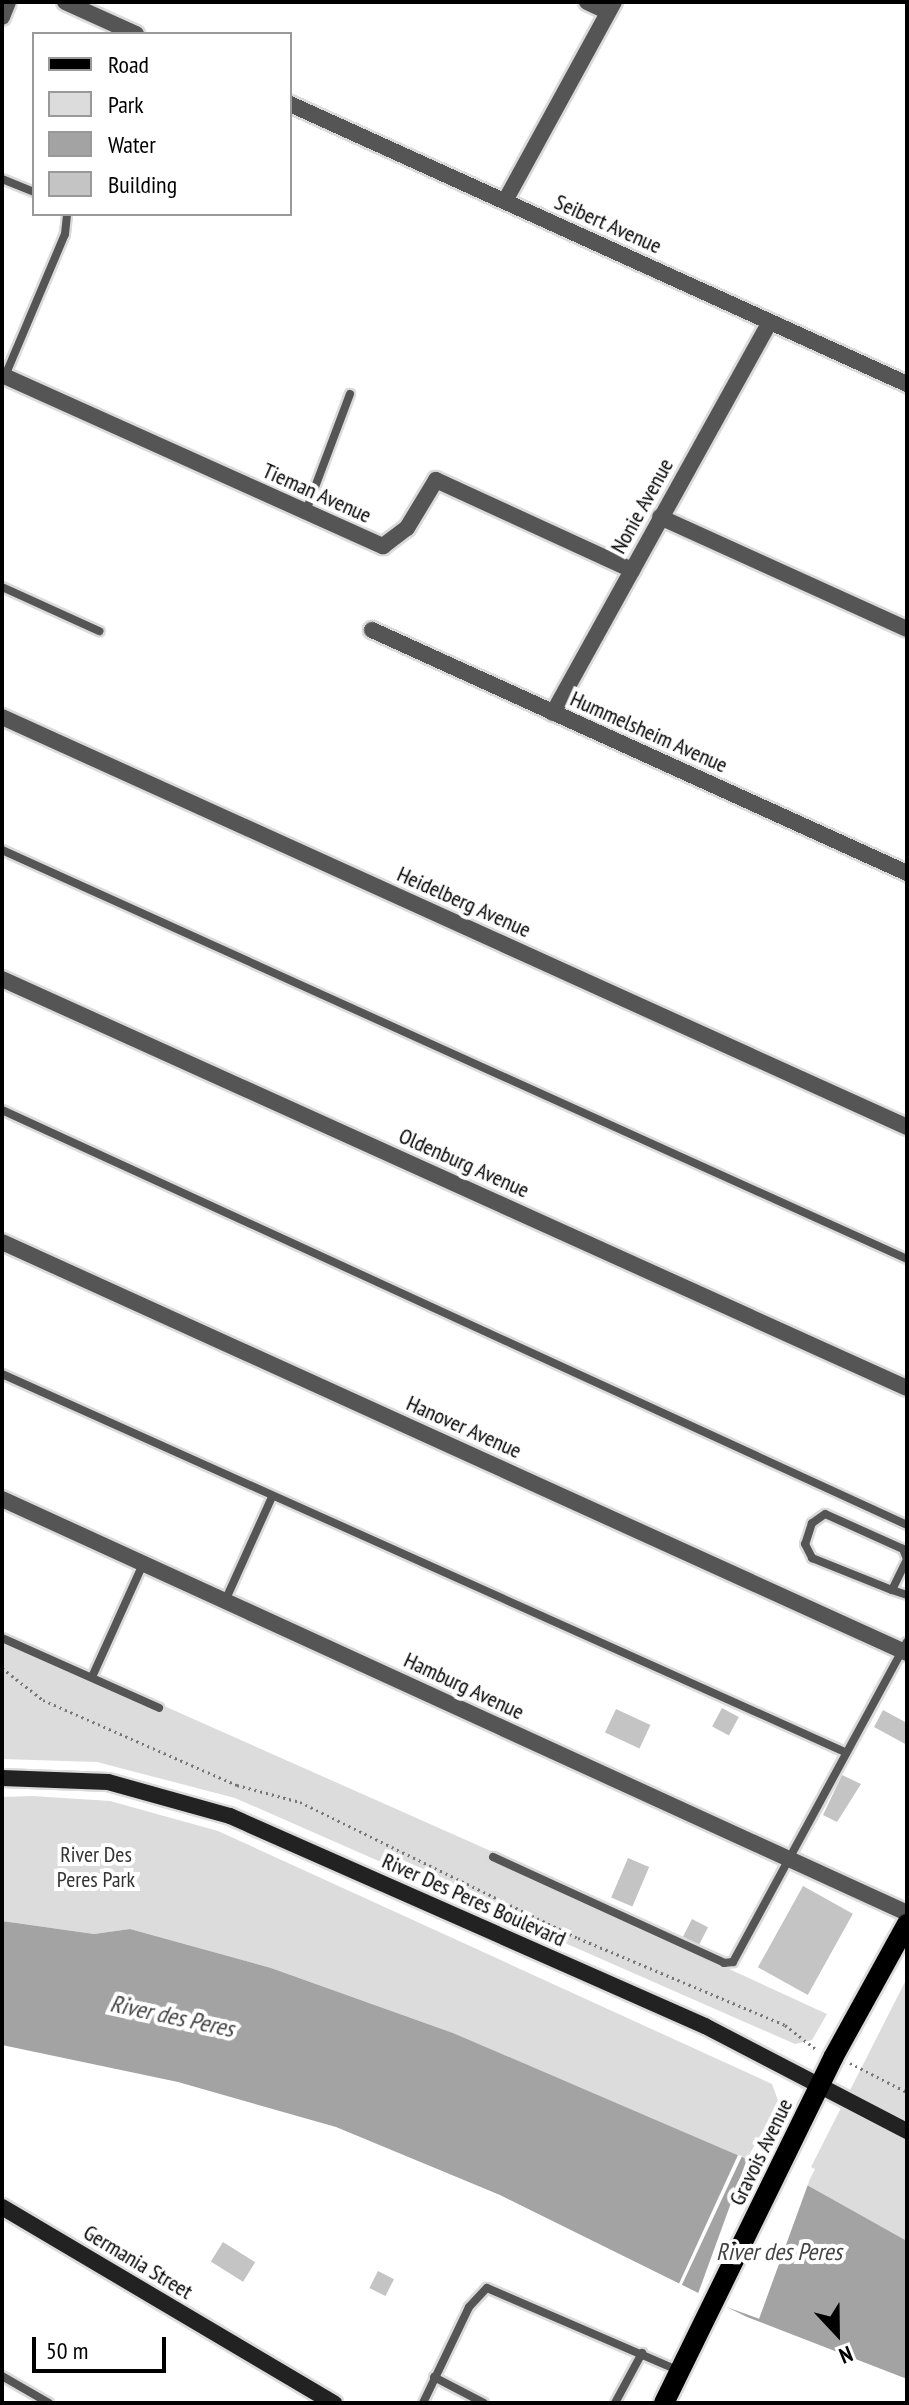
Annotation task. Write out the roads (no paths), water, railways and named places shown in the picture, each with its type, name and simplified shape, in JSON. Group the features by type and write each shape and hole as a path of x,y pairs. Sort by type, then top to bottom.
{"main road":[{"name":"River Des Peres Boulevard","path":"2,1778 108,1782 204,1806 821,2083 907,2131"},
{"name":"Gravois Avenue","path":"664,2403 821,2083 907,1924"},
{"name":"Germania Street","path":"2,2207 334,2403"}],"street":[{"path":"2,17 8,2"},
{"path":"65,2 132,32"},
{"path":"505,201 611,7 587,2"},
{"name":"Seibert Avenue","path":"292,105 907,384"},
{"name":"Nonie Avenue","path":"553,713 770,322"},
{"name":"Tieman Avenue","path":"3,376 383,546 407,528 436,480 632,570"},
{"path":"660,517 907,629"},
{"name":"Hummelsheim Avenue","path":"372,630 907,873"},
{"name":"Heidelberg Avenue","path":"2,717 907,1127"},
{"name":"Oldenburg Avenue","path":"2,979 907,1388"},
{"name":"Hanover Avenue","path":"2,1242 906,1648"},
{"name":"Hamburg Avenue","path":"2,1499 907,1913"}],"lane":[{"path":"2,179 32,191"},
{"path":"3,376 65,234 67,216"},
{"path":"306,512 350,394"},
{"path":"2,587 99,631"},
{"path":"2,850 907,1259"},
{"path":"2,1110 907,1525"},
{"path":"2,1374 845,1752"},
{"path":"225,1601 272,1497"},
{"path":"892,1590 907,1559 903,1549 825,1514 812,1523 805,1544 812,1558 892,1590 907,1595"},
{"path":"92,1677 143,1564"},
{"path":"2,1638 159,1708"},
{"path":"493,1857 724,1963 733,1962 845,1752 906,1648"},
{"path":"423,2403 469,2307 487,2288 681,2372"},
{"path":"615,2403 642,2353"},
{"path":"2,2376 49,2403"},
{"path":"434,2377 484,2403"}],"water":[{"name":"River des Peres","path":"2,1921 94,1934 130,1929 271,1968 453,2033 807,2185 907,2241 907,2379 747,2317 500,2195 336,2127 178,2082 2,2045"}],"park label":[{"name":"River Des Peres Park","path":"96,1866"}]}
